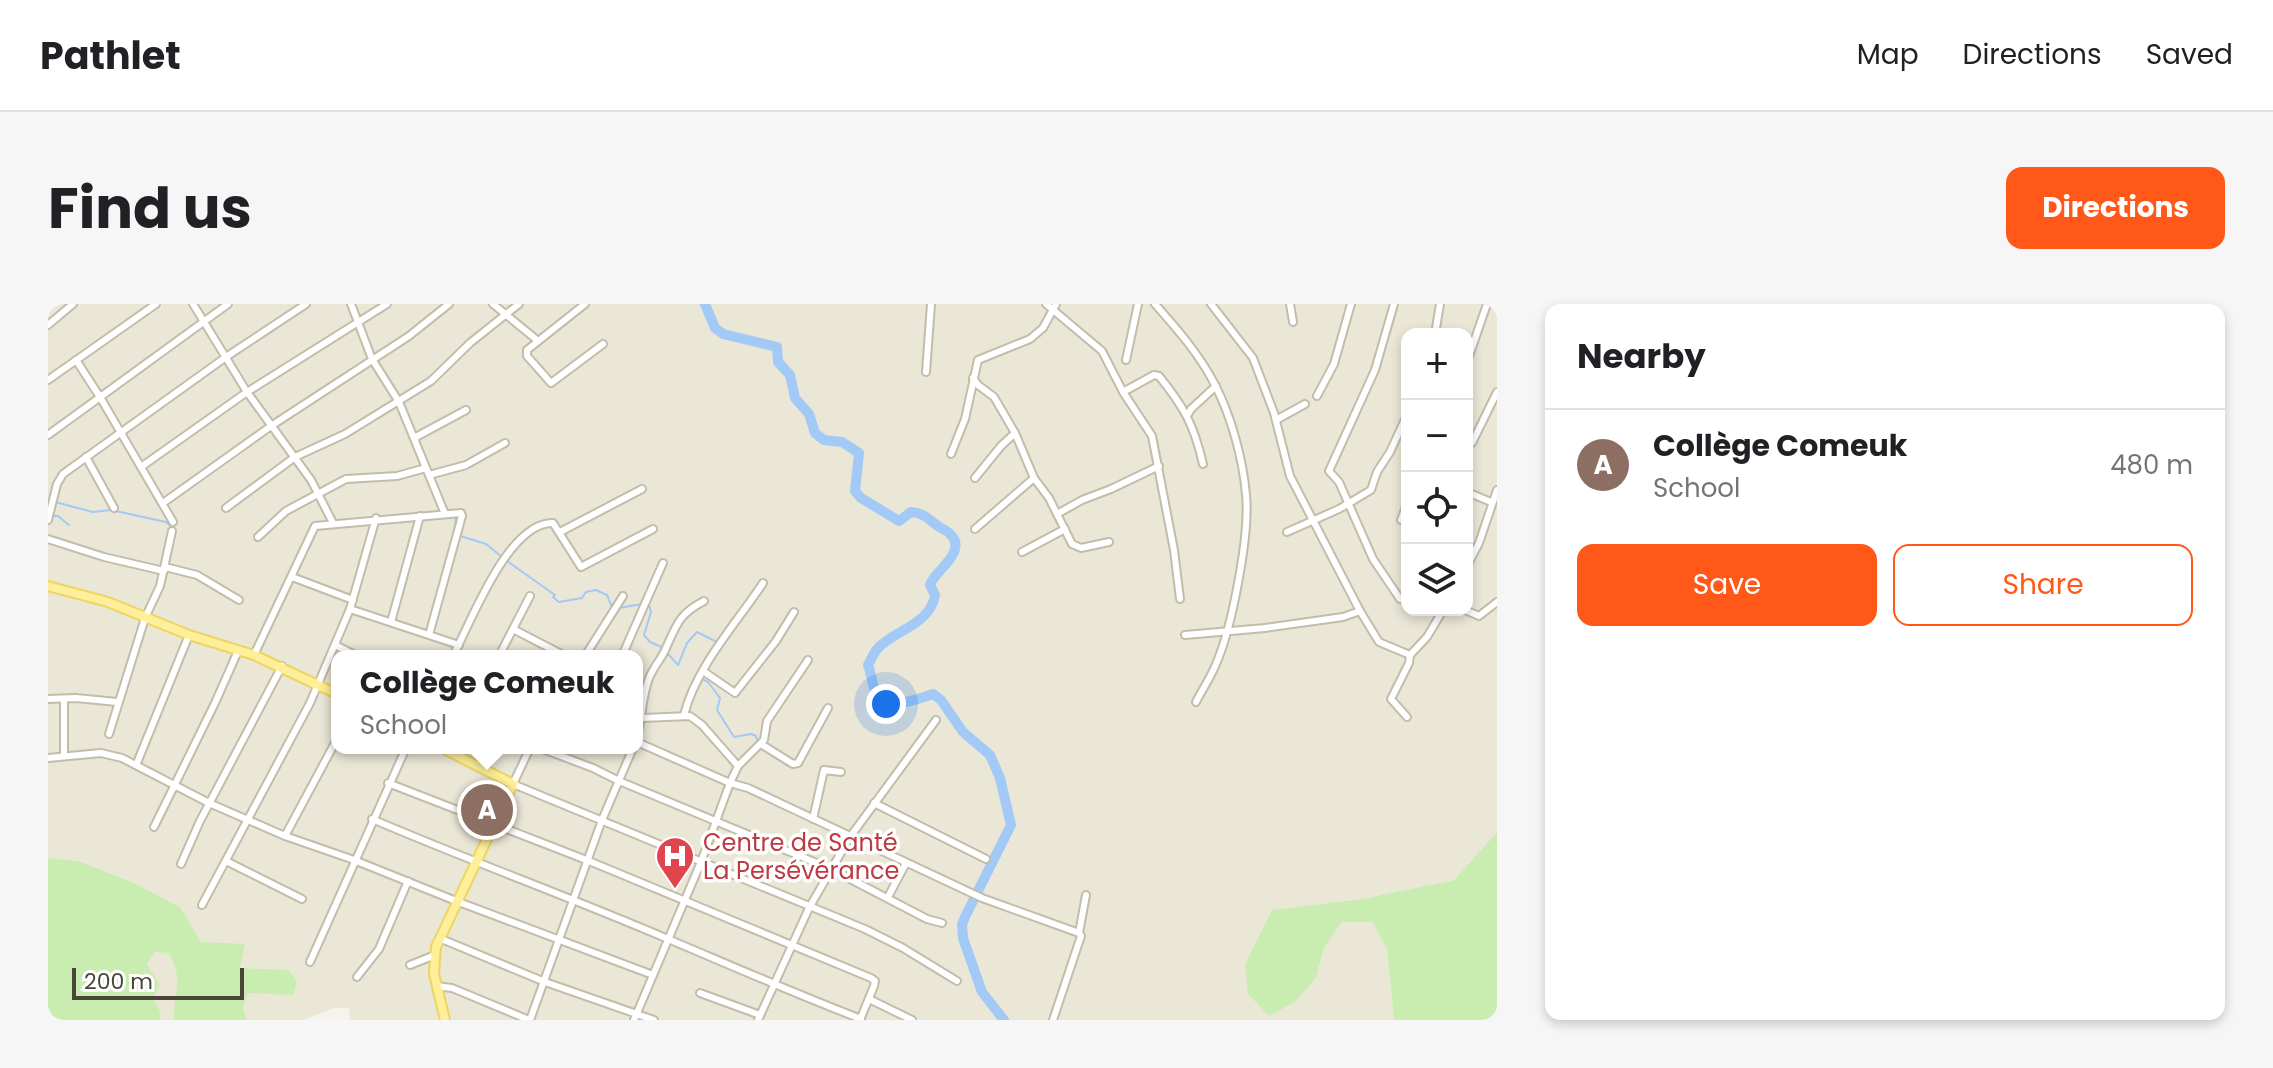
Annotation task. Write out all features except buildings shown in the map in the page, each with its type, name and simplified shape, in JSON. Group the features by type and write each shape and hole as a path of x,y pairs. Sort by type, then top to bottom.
{"main road":[{"path":"48,586 108,602 189,635 254,655 331,691"},
{"path":"445,1020 436,986 435,955 439,938 513,784 456,754"}],"street":[{"path":"48,325 73,304"},
{"path":"48,380 156,304"},
{"path":"193,304 247,392 318,492 333,523"},
{"path":"48,435 228,304"},
{"path":"48,520 59,479 120,432 306,304"},
{"path":"351,304 372,359 399,402 445,514"},
{"path":"141,467 247,392 387,304"},
{"path":"163,503 271,426 409,336 449,304"},
{"path":"493,304 537,340"},
{"path":"226,508 295,457 345,434 431,381 470,343 519,304"},
{"path":"585,304 537,340 527,354 551,383 603,344"},
{"path":"926,372 931,304"},
{"path":"1046,304 1054,307 1102,351 1123,392 1148,427 1159,466 1180,599"},
{"path":"1126,360 1138,304"},
{"path":"1155,304 1183,336 1216,386 1233,432 1246,494 1240,566 1227,631 1216,665 1196,702"},
{"path":"1212,304 1253,358 1276,420 1289,472 1360,611 1379,642 1410,655"},
{"path":"1290,304 1293,322"},
{"path":"1317,396 1334,364 1351,304"},
{"path":"1394,304 1375,370 1329,471 1349,501 1373,559 1400,599"},
{"path":"1436,328 1440,304"},
{"path":"1473,345 1487,304"},
{"path":"951,454 965,419 978,360 1030,339 1043,328 1054,307"},
{"path":"76,360 173,522"},
{"path":"1123,392 1157,375 1193,427 1203,464"},
{"path":"973,378 994,397 1015,433 1034,478 1049,498 1072,544 1077,547 1109,542"},
{"path":"1187,416 1216,386"},
{"path":"1473,441 1497,392"},
{"path":"1276,420 1305,404"},
{"path":"414,438 466,410"},
{"path":"1287,532 1339,509 1373,486 1377,472 1401,428"},
{"path":"975,478 1015,433"},
{"path":"258,537 286,511 346,479 397,476 466,465 505,443"},
{"path":"86,457 114,508"},
{"path":"1057,514 1159,466"},
{"path":"975,529 1034,478"},
{"path":"560,532 642,489"},
{"path":"1473,554 1497,490"},
{"path":"1473,494 1491,502"},
{"path":"254,655 313,528 319,524 376,518 461,513 429,635"},
{"path":"391,622 420,516"},
{"path":"333,650 353,600 376,518"},
{"path":"456,650 512,547 534,529 549,522 557,526 581,567 653,529"},
{"path":"1022,552 1065,529"},
{"path":"109,734 145,618 157,593 172,531"},
{"path":"48,539 104,557 197,575 239,600"},
{"path":"625,650 663,563"},
{"path":"292,577 353,600"},
{"path":"684,715 689,696 703,671 763,583"},
{"path":"502,650 530,596"},
{"path":"589,650 623,596"},
{"path":"643,699 657,659 666,650 669,637 679,620 688,610 704,601"},
{"path":"1473,613 1479,616 1497,602"},
{"path":"350,609 459,645"},
{"path":"1185,635 1207,635 1343,617 1360,611"},
{"path":"703,671 735,693 776,641 794,612"},
{"path":"1407,717 1391,699 1410,655 1427,637 1439,616"},
{"path":"513,629 553,650"},
{"path":"137,763 189,635"},
{"path":"335,645 345,650"},
{"path":"154,827 238,651"},
{"path":"202,905 248,821 331,654"},
{"path":"635,1017 738,766 761,744 767,721 808,660"},
{"path":"181,864 209,803 282,666"},
{"path":"48,699 117,702"},
{"path":"64,699 64,756"},
{"path":"761,744 793,764 798,763 828,708"},
{"path":"643,718 690,716 702,725 738,766"},
{"path":"700,993 759,1018 809,908 850,837 936,720"},
{"path":"643,742 982,898 1079,933"},
{"path":"285,836 331,750"},
{"path":"48,758 101,753 137,763 173,785 248,821 653,975"},
{"path":"310,962 403,754"},
{"path":"527,754 513,784 896,944 957,981"},
{"path":"556,754 831,869 927,919 942,923"},
{"path":"436,986 452,988 530,1020 602,820 630,754"},
{"path":"813,819 824,770 841,772"},
{"path":"372,819 861,1020 875,981 871,978 589,861 388,783"},
{"path":"874,803 986,859"},
{"path":"226,861 302,899"},
{"path":"888,897 906,863"},
{"path":"357,977 379,949 408,881"},
{"path":"1053,1020 1081,936 1086,895"},
{"path":"439,938 635,1017 654,1020"},
{"path":"410,965 435,955"},
{"path":"869,999 912,1020"}],"shaded area":[{"path":"48,304 1497,304 1497,832 1454,880 1362,899 1272,911 1245,964 1316,978 1324,948 1342,922 1372,922 1387,948 1394,1020 350,1020 349,1008 334,1008 303,1020 247,1020 243,1007 248,993 240,968 242,949 201,942 180,907 134,883 79,861 48,858"},
{"path":"153,952 168,953 176,965 178,987 174,1020 161,1020 153,998 147,965"}],"green space":[{"path":"1497,832 1497,1020 1394,1020 1387,948 1372,922 1342,922 1324,948 1316,978 1296,1001 1269,1016 1248,994 1245,964 1272,910 1362,899 1454,880"},
{"path":"48,858 79,861 134,883 180,907 201,942 245,944 240,968 288,970 297,981 293,995 248,993 243,1007 247,1020 174,1020 176,970 168,953 154,952 147,965 160,985 153,998 161,1020 48,1020"}],"waterway":[{"path":"705,304 715,328 723,334 777,347 778,362 790,375 795,398 809,414 815,433 824,440 842,442 859,453 855,491 861,498 899,521 911,512 923,515 948,532 954,540 953,554 930,585 935,595 927,613 885,641 868,665 875,690 886,701 910,701 933,694 941,700 963,732 990,755 1000,778 1011,825 962,924 963,938 982,992 1004,1020"},
{"path":"55,502 93,512 111,510 166,522 174,529"},
{"path":"50,516 58,516 69,525"},
{"path":"438,518 456,517 454,534 486,544 502,557"},
{"path":"507,561 555,595 553,597 559,602 582,598 586,592 596,590 607,595 612,607"},
{"path":"618,608 643,604"},
{"path":"649,605 651,612 644,635 650,642 664,648"},
{"path":"667,653 678,665 687,643 697,632 717,642 714,648"},
{"path":"701,668 708,656"},
{"path":"700,678 708,682 720,698 717,710 734,737 751,734 756,736 758,743"},
{"path":"760,748 788,766"}],"place":[{"name":"Collège Comeuk","path":"487,810"},
{"name":"Centre de Santé La Persévérance","path":"675,890"}]}
